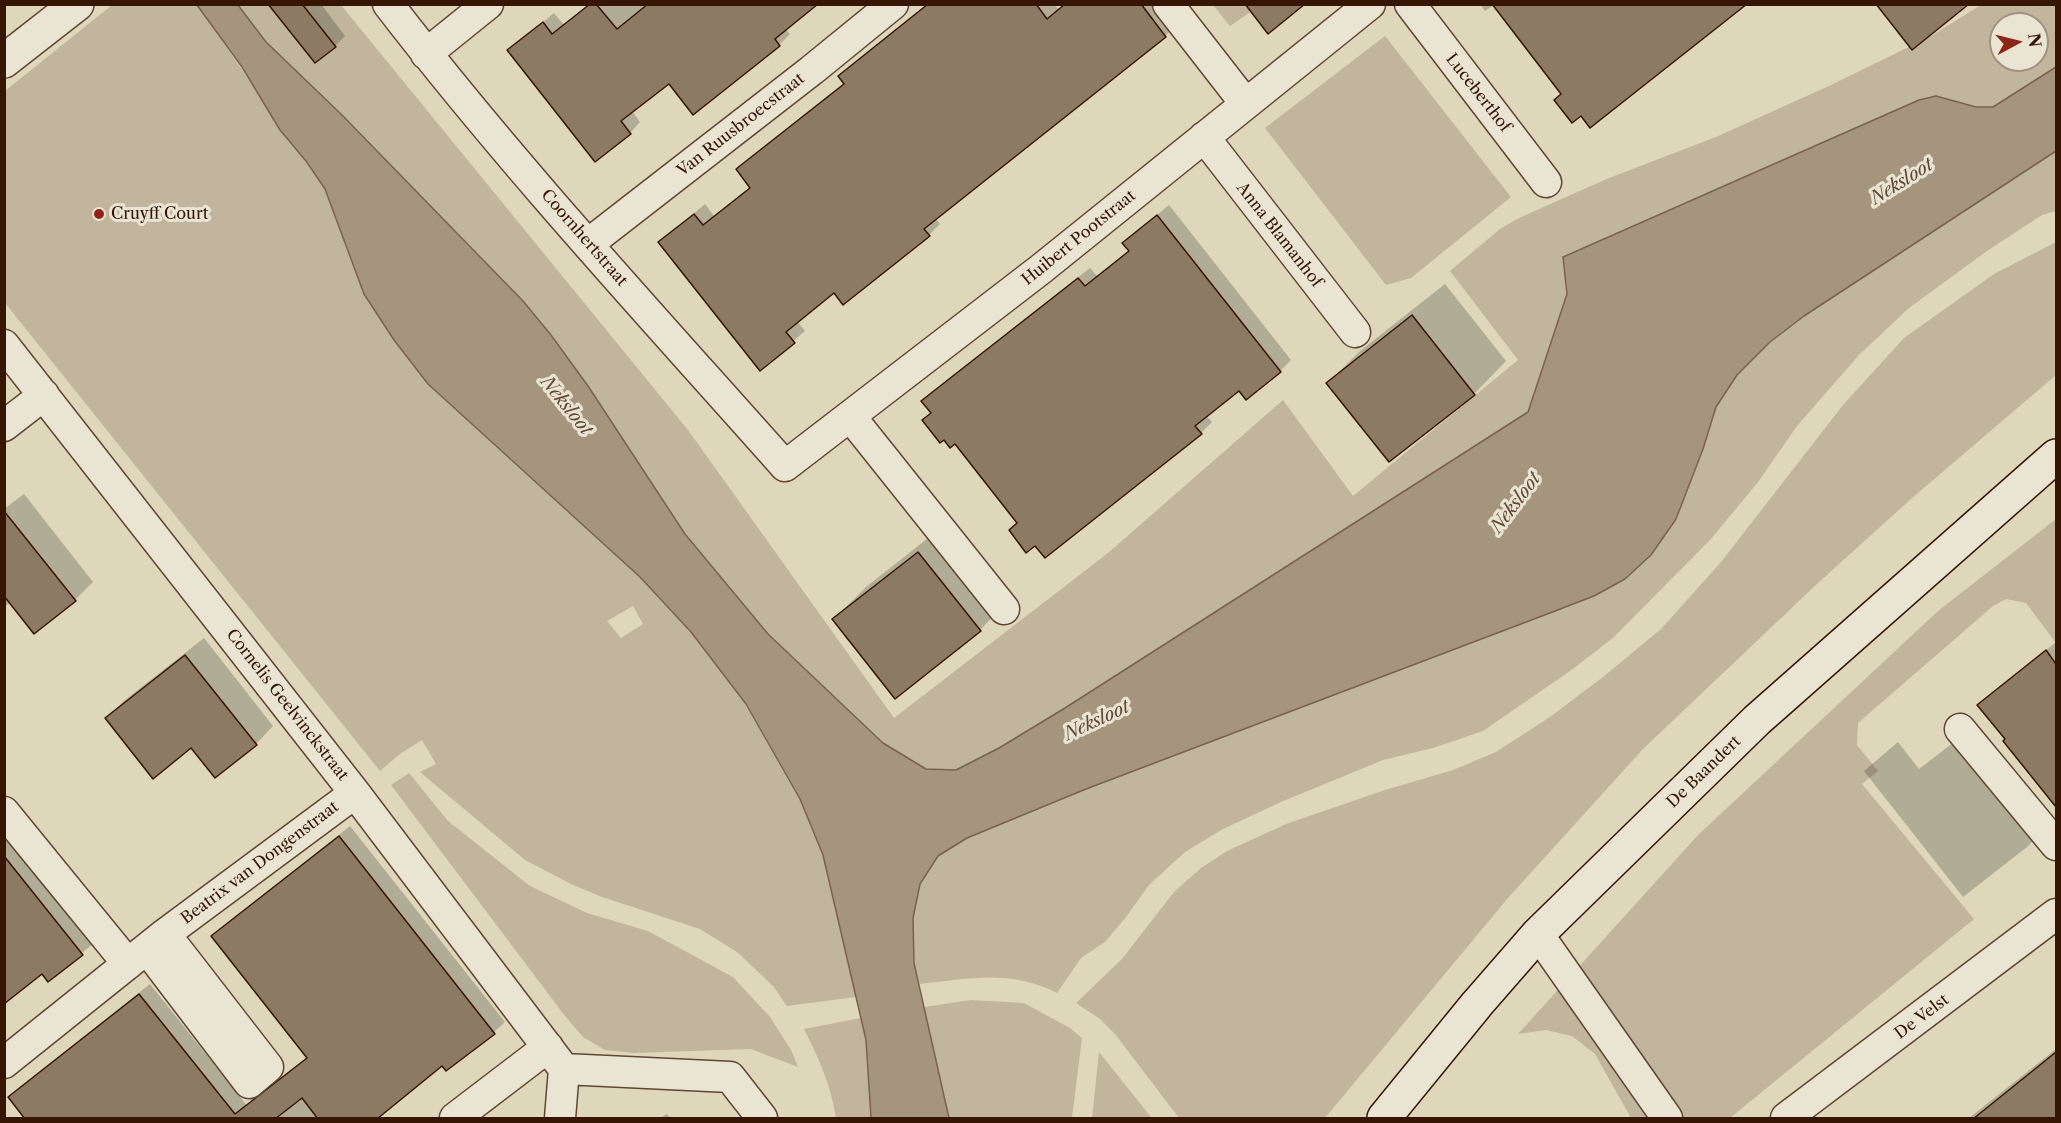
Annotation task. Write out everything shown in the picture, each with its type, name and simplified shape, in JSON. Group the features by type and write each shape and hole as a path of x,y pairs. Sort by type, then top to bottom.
{"main road":[{"path":"4,62 77,4"},
{"name":"De Baandert","path":"1384,1119 1538,934 1757,720 2056,456"}],"street":[{"name":"Coornhertstraat","path":"388,4 426,54 588,244 785,466"},
{"path":"426,54 488,4"},
{"name":"Van Ruusbroecstraat","path":"588,244 893,4"},
{"path":"1168,4 1245,103"},
{"name":"Huibert Pootstraat","path":"785,466 1041,269 1370,4"},
{"name":"Luceberthof","path":"1410,4 1546,182"},
{"name":"Anna Blamanhof","path":"1204,137 1355,332"},
{"name":"Cornelis Geelvinckstraat","path":"4,345 356,793 556,1058"},
{"path":"4,426 44,395"},
{"path":"850,416 1004,609"},
{"path":"1960,729 2056,845"},
{"name":"Beatrix van Dongenstraat","path":"4,1063 147,949 356,793"},
{"path":"4,812 147,949"},
{"name":"De Velst","path":"1786,1119 2056,914"},
{"path":"1538,934 1667,1119"},
{"path":"455,1119 556,1058 730,1077 762,1119"},
{"path":"556,1058 560,1119"}],"shaded area":[{"path":"112,5 197,5 325,189 364,294 394,340 428,384 640,577 691,632 746,704 800,799 823,855 856,997 787,1006 773,986 737,952 700,929 602,897 525,860 420,772 436,764 422,740 400,754 380,771 5,303 5,91","holes":["633,606 643,624 621,638 607,621"]},
{"path":"238,5 341,5 688,430 894,718 1108,553 1283,400 1353,496 1518,360 1450,271 1500,229 1519,218 1609,178 1716,137 1831,85 1931,36 1981,5 2056,5 2056,67 2049,71 2049,12 1989,12 1989,72 2048,72 1993,107 1976,107 1936,96 1919,100 1563,256 1567,294 1528,412 1065,708 956,770 926,769 883,743 768,634 685,534 588,386 551,335 523,301 341,114 266,42"},
{"path":"1213,5 1261,5 1230,26"},
{"path":"1385,36 1511,197 1411,278 1386,285 1265,128"},
{"path":"2056,151 2056,211 2042,215 1987,251 1909,308 1859,355 1797,426 1758,482 1711,539 1613,638 1570,671 1483,731 1433,748 1383,760 1281,802 1223,829 1185,852 1149,885 1105,942 1081,958 1057,993 1006,978 973,978 920,984 914,963 913,918 920,884 938,856 967,838 1086,789 1594,596 1625,579 1676,519 1703,449 1716,407 1737,375 1770,342 1804,316"},
{"path":"2056,242 2056,375 1911,499 1818,583 1643,749 1508,898 1325,1118 1179,1118 1115,1034 1100,1019 1076,1003 1122,959 1174,892 1201,868 1227,851 1286,824 1385,790 1453,770 1496,752 1550,717 1603,677 1661,629 1721,562 1843,405 1904,338 1994,274"},
{"path":"2056,519 2056,643 2026,603 2006,599 1993,606 1858,723 1857,745 1878,771 1862,784 1974,919 1730,1118 1631,1118 1595,1054 1572,1036 1546,1030 1518,1034 1698,835 1938,611"},
{"path":"409,773 448,821 530,886 587,913 648,931 733,977 770,1017 791,1050 798,1067 751,1049 634,1053 605,1050 583,1037 391,785"},
{"path":"971,1000 1024,1003 1070,1028 1082,1038 1072,1118 949,1118 924,1007"},
{"path":"861,1018 866,1040 871,1118 836,1118 824,1072 804,1029"},
{"path":"1099,1052 1151,1117 1152,1118 1092,1118"}],"water":[{"name":"Neksloot","path":"197,5 238,5 266,42 341,114 523,301 588,386 685,534 768,634 883,743 926,769 956,770 999,748 1528,412 1567,294 1563,257 1919,100 1936,96 1976,107 1993,107 2056,67 2056,151 1804,316 1770,342 1737,375 1716,407 1703,449 1676,519 1651,555 1625,579 1594,596 1086,789 967,838 938,856 920,884 913,918 914,963 949,1118 871,1118 866,1040 823,855 800,799 746,704 691,632 640,577 428,384 394,340 364,294 325,189 306,161 280,130 242,67"}],"building":[{"path":"268,4 302,4 336,47 315,63"},
{"path":"590,4 596,4 617,29 648,4 818,4 775,39 780,46 693,115 669,84 621,121 631,134 595,162 507,50 543,22 552,34"},
{"path":"928,4 1036,4 1047,19 1065,4 1141,4 1166,37 924,229 930,236 843,305 834,293 786,332 795,343 760,371 658,242 694,214 703,225 750,188 736,169 844,84 838,76"},
{"path":"1245,4 1305,4 1268,34"},
{"path":"1492,4 1747,4 1590,128 1581,116 1572,123 1554,100 1561,94"},
{"path":"1876,4 1969,4 1912,50"},
{"path":"1157,215 1281,372 1246,400 1239,391 1195,426 1202,434 1045,558 1035,546 1026,553 1009,530 1017,523 955,444 950,448 944,440 940,443 922,420 931,413 921,401 1078,278 1085,286 1129,251 1122,243"},
{"path":"1412,315 1475,395 1389,462 1326,383"},
{"path":"4,511 76,601 34,634 4,596"},
{"path":"918,552 981,631 895,699 832,619"},
{"path":"2046,650 2056,664 2056,807 1977,705"},
{"path":"185,655 257,745 215,778 191,748 153,779 105,718"},
{"path":"339,836 495,1034 446,1071 442,1066 377,1119 318,1119 302,1098 275,1119 25,1119 8,1097 139,994 235,1114 307,1058 211,936"},
{"path":"4,856 83,955 48,982 42,974 4,1004"},
{"path":"2056,1052 2056,1119 1973,1119"}],"place":[{"name":"Cruyff Court","path":"99,214"}]}
